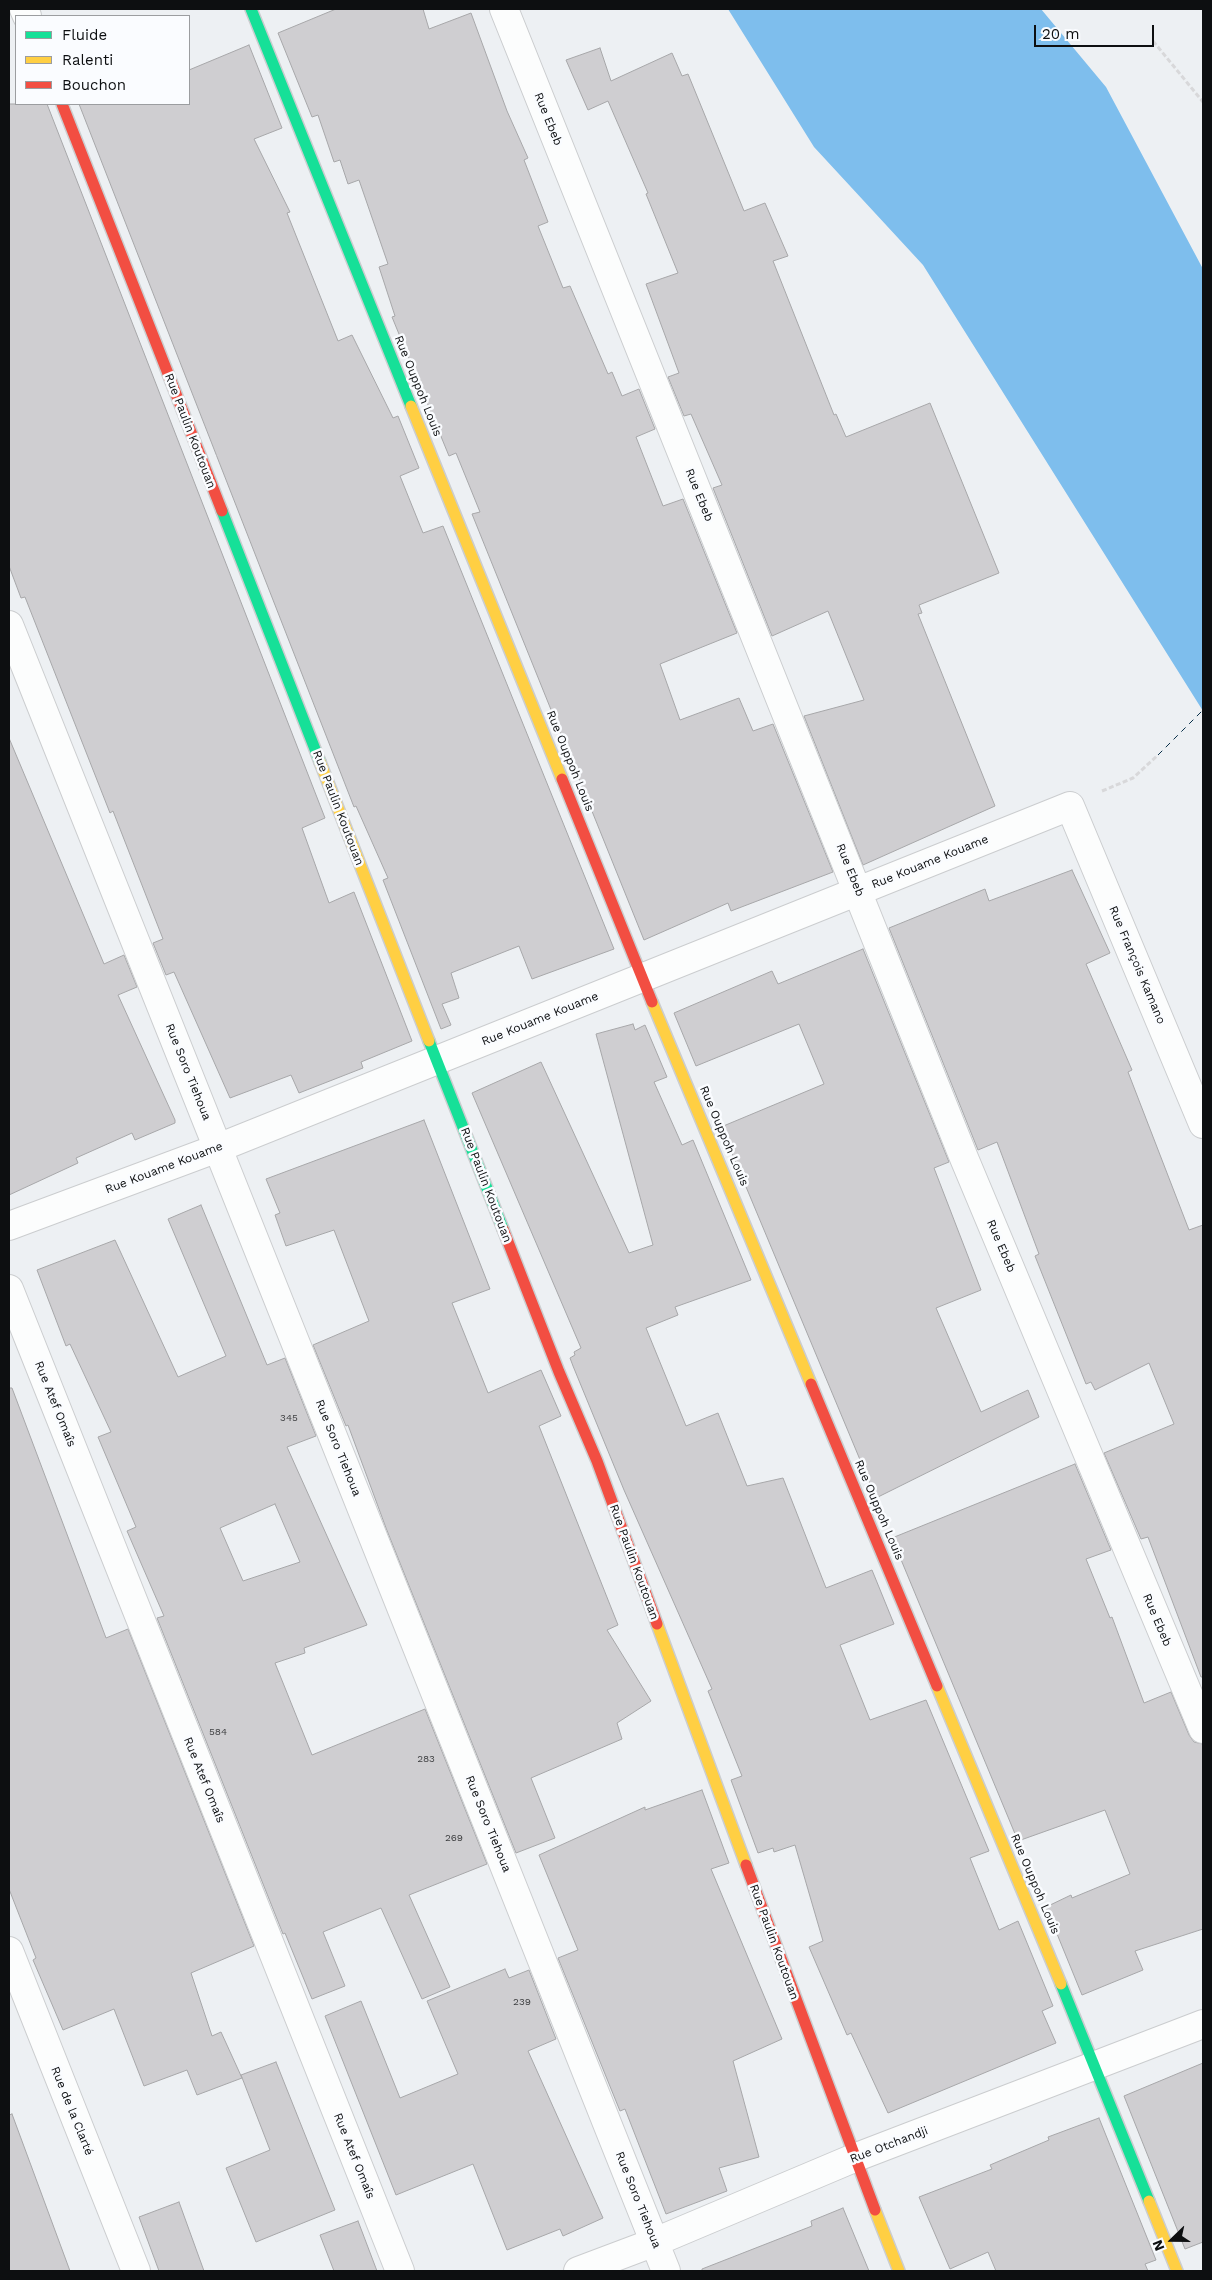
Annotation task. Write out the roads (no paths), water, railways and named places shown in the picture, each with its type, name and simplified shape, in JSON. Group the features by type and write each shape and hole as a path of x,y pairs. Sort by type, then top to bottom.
{"street":[{"name":"Rue Ouppoh Louis","path":"251,9 642,977 1095,2066 1177,2271"},
{"name":"Rue Ebeb","path":"504,9 859,891 964,1158 1203,1729"},
{"name":"Rue Paulin Koutouan","path":"62,105 560,1372 597,1461 854,2158 899,2271"},
{"name":"Rue Soro Tiehoua","path":"9,625 666,2271"},
{"name":"Rue Kouame Kouame","path":"9,1226 218,1148 1070,806"},
{"name":"Rue François Kamano","path":"1070,806 1203,1124"},
{"name":"Rue Atef Omaîs","path":"9,1289 400,2271"},
{"name":"Rue de la Clarté","path":"9,1951 136,2271"},
{"name":"Rue Otchandji","path":"578,2271 655,2242 854,2158 1203,2024"}],"water":[{"path":"728,9 1041,9 1106,87 1203,269 1203,711 923,265 814,147"}]}
